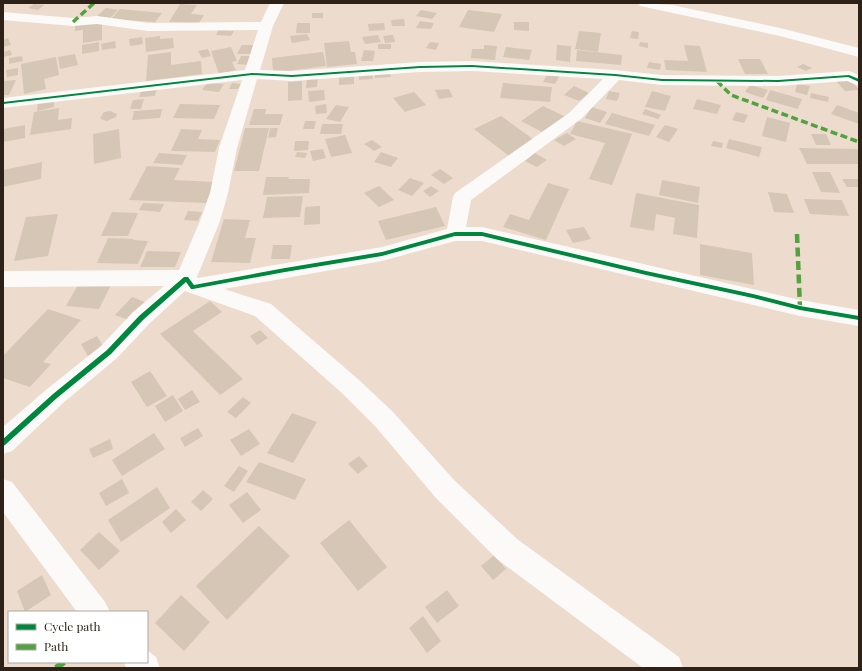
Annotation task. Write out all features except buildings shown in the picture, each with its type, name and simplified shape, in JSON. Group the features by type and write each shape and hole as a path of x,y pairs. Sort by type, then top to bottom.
{"street":[{"path":"3,444 55,396 109,352 141,318 189,283 219,193 228,148 266,26 277,3"},
{"path":"645,3 727,14 859,53"},
{"path":"3,16 73,22 97,20 148,27 266,26"},
{"path":"823,42 846,70"},
{"path":"3,104 252,74 292,76 420,67 472,66 615,75 662,80 717,81 778,81 846,70"},
{"path":"455,234 462,197 575,116 615,75"},
{"path":"3,279 189,283 382,254 455,234 482,234 800,308 859,318"},
{"path":"189,283 263,310 351,387 384,419 445,489 507,549 668,668"},
{"path":"3,490 94,611"}],"marked path":[{"path":"73,22 94,3"},
{"path":"717,81 731,95 859,142"},
{"path":"797,234 800,308"},
{"path":"56,668 63,663"}],"cycle path":[{"path":"3,103 252,74 292,76 420,67 472,66 615,75 662,80 778,81 849,76 859,81"},
{"path":"3,443 55,396 109,352 141,318 186,278 193,287 382,254 455,234 482,234 800,308 859,318"}]}
